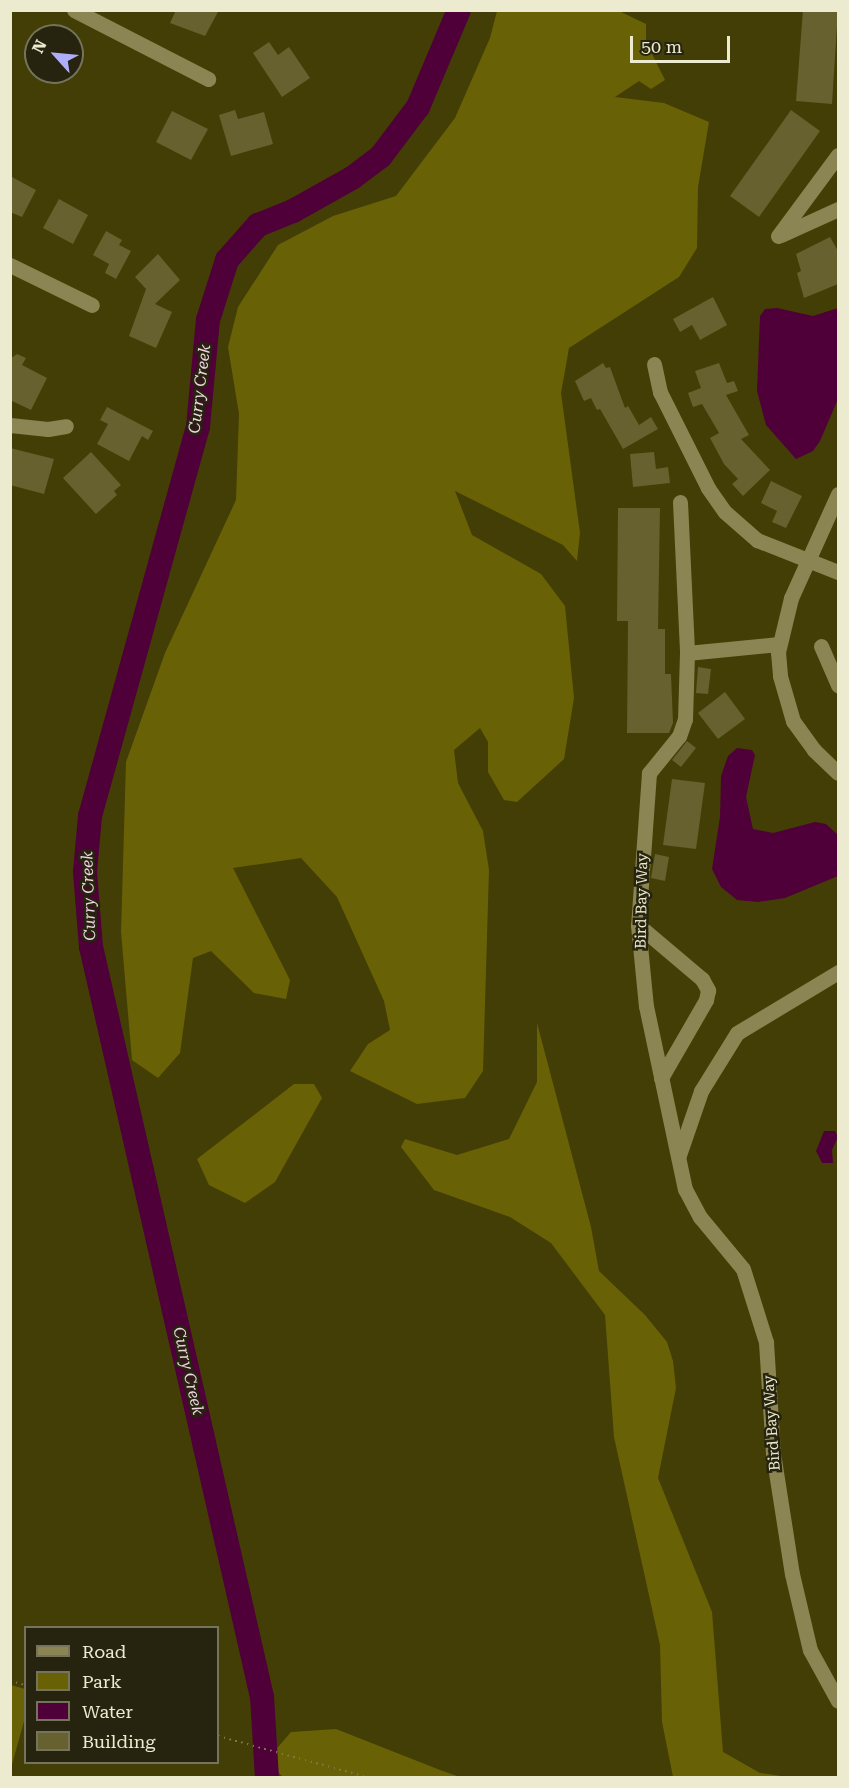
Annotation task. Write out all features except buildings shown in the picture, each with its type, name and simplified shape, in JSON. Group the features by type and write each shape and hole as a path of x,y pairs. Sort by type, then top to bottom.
{"street":[{"path":"74,10 208,79"},
{"path":"838,155 778,236 838,209"},
{"path":"10,265 92,305"},
{"path":"654,364 660,392 717,501 757,540 838,572"},
{"path":"10,425 48,429 66,426"},
{"path":"838,494 806,560 788,607 779,644 780,676 794,721 814,750 838,773"},
{"name":"Bird Bay Way","path":"680,502 687,653 684,724 649,773 639,925 646,1006 678,1159 691,1203 748,1278 766,1342 774,1461 792,1574 810,1650 838,1701"},
{"path":"687,653 779,644"},
{"path":"821,646 838,685"},
{"path":"639,925 702,980 708,990 706,1000 661,1078"},
{"path":"678,1159 701,1091 737,1034 838,972"}],"path":[{"path":"219,1736 370,1778"}],"green space":[{"path":"497,11 619,11 646,24 646,42 665,80 651,89 639,81 615,97 664,103 709,122 698,187 697,248 679,277 569,348 561,393 580,533 577,561 563,545 455,491 472,535 541,574 565,606 574,698 564,759 517,802 504,800 488,772 488,742 480,728 454,750 458,783 483,831 489,870 483,1071 465,1098 417,1104 350,1071 368,1044 390,1030 384,1001 337,897 301,858 233,868 290,980 286,999 254,993 211,951 193,958 180,1053 158,1078 132,1060 121,932 126,762 165,653 236,500 239,414 228,347 238,307 278,245 333,216 396,196 455,118 490,38"},
{"path":"537,1023 591,1227 599,1271 645,1315 667,1342 673,1361 676,1388 658,1478 712,1612 723,1752 760,1773 788,1777 673,1777 662,1722 660,1645 614,1437 605,1315 551,1243 510,1217 434,1190 401,1147 405,1139 457,1155 509,1139 537,1082"},
{"path":"294,1084 314,1084 322,1098 275,1182 245,1203 209,1185 197,1159"},
{"path":"11,1685 24,1689 24,1721 11,1768"},
{"path":"336,1729 460,1777 283,1777 266,1761 291,1732"}],"water":[{"path":"777,308 813,316 838,308 838,399 820,441 813,451 796,459 766,425 757,391 760,316 765,309"},
{"path":"737,748 752,750 755,755 746,797 753,829 773,833 815,822 826,824 838,835 838,876 785,898 758,902 737,900 721,887 712,869 720,817 721,776 728,756"},
{"path":"824,1131 835,1131 838,1137 832,1150 833,1163 822,1163 816,1151"}],"waterway":[{"name":"Curry Creek","path":"267,1778 262,1697 91,947 85,872 90,816 198,427 208,320 227,260 258,225 293,211 352,178 381,156 418,107 459,10"}]}
